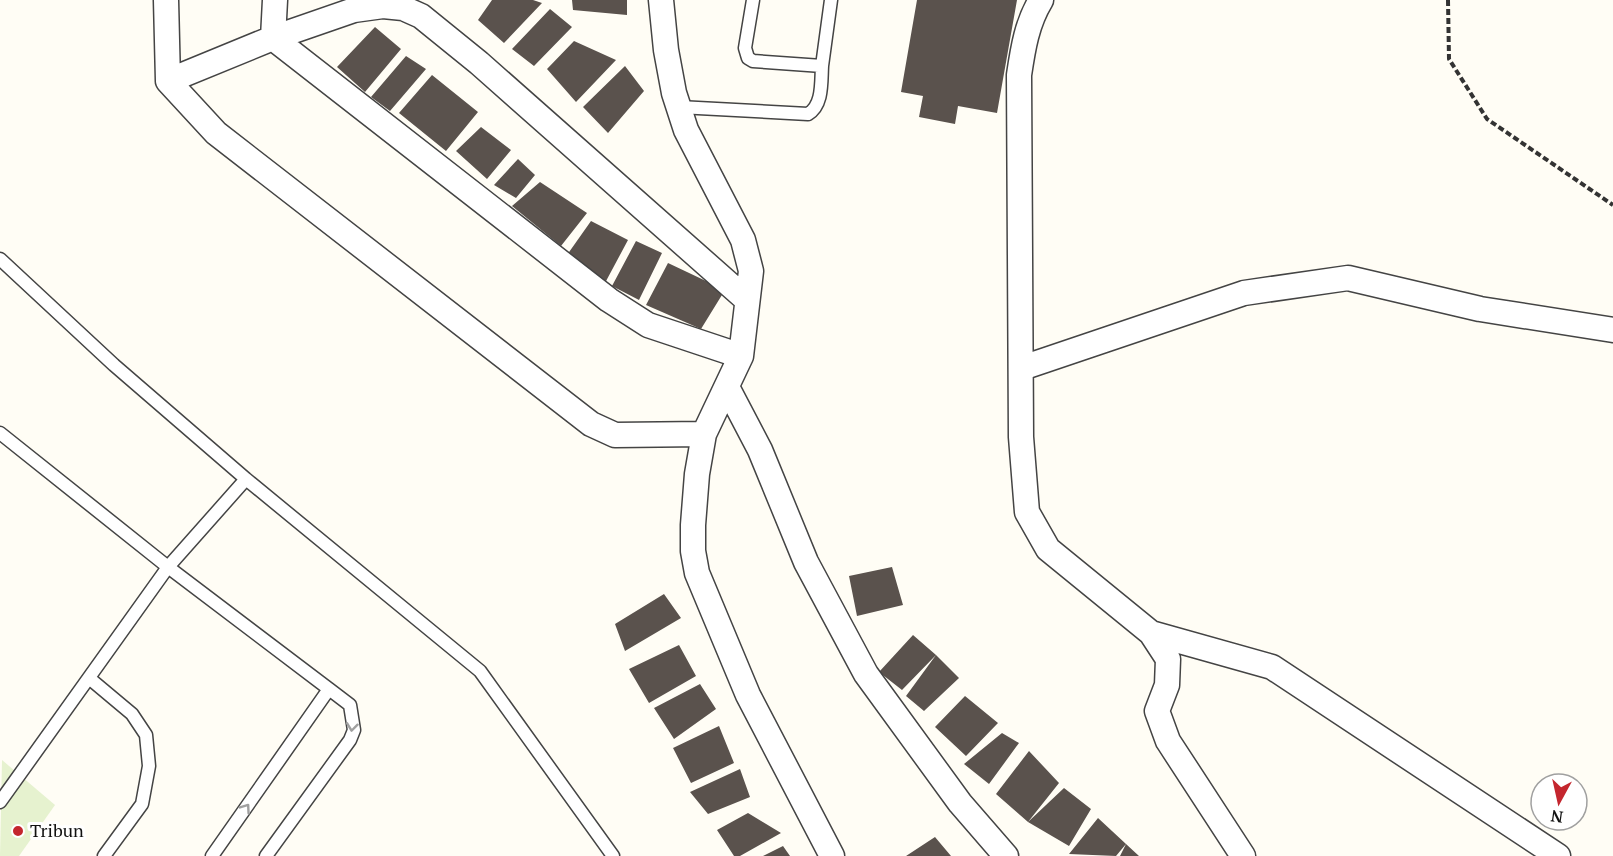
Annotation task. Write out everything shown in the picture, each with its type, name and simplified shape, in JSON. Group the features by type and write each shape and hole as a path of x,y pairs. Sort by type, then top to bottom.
{"street":[{"path":"166,0 168,81 216,133 591,424 615,435 704,434"},
{"path":"273,38 275,0"},
{"path":"661,0 666,50 686,130 743,240 751,271 741,356 704,434 697,474 693,525 693,551 697,573 748,695 832,856"},
{"path":"1041,0 1033,15 1023,49 1020,75 1021,437 1027,512 1048,549 1151,633 1168,658 1167,685 1157,711 1168,741 1243,856"},
{"path":"168,81 355,5 404,4 479,63 747,300"},
{"path":"273,38 609,300 648,325 741,356"},
{"path":"1022,368 1244,293 1348,278 1480,309 1613,330"},
{"path":"727,387 760,450 806,562 866,674 960,803 1006,856"},
{"path":"1151,633 1272,667 1558,856"}],"lane":[{"path":"753,0 745,48 748,58 753,61 822,66"},
{"path":"679,107 808,114 815,110 819,102 831,0"},
{"path":"0,259 114,365 246,479 480,671 612,856"},
{"path":"0,433 168,567 350,705 354,730 350,740 266,856"},
{"path":"0,801 168,567 246,479"},
{"path":"89,678 132,714 146,735 149,766 142,804 104,856"},
{"path":"212,856 329,689"}],"path":[{"path":"1448,0 1449,59 1487,119 1613,205"}],"green space":[{"name":"Tribun","path":"2,760 55,805 19,856 0,856"}],"building":[{"path":"492,0 533,0 542,3 504,43 478,20"},
{"path":"572,0 627,0 627,15 573,10"},
{"path":"917,0 1017,0 997,113 958,106 955,124 919,117 923,96 901,92"},
{"path":"550,9 572,27 534,66 512,49"},
{"path":"375,27 401,49 365,92 337,67"},
{"path":"574,41 616,60 576,102 547,69"},
{"path":"406,56 426,69 390,111 371,97"},
{"path":"625,66 644,91 608,133 583,107"},
{"path":"432,75 478,112 446,151 399,113"},
{"path":"481,127 511,150 487,179 456,151"},
{"path":"518,159 535,175 516,198 494,185"},
{"path":"540,182 587,213 561,246 512,206"},
{"path":"591,221 628,240 605,283 567,255"},
{"path":"636,241 662,253 639,300 612,286"},
{"path":"668,263 725,290 701,329 646,305"},
{"path":"892,567 903,605 857,616 849,576"},
{"path":"664,594 681,618 625,651 615,624"},
{"path":"913,635 936,655 902,690 879,672"},
{"path":"679,645 696,676 649,703 629,669"},
{"path":"936,655 959,678 924,711 906,696"},
{"path":"700,684 716,709 674,739 654,708"},
{"path":"965,696 998,723 966,756 935,727"},
{"path":"719,726 734,763 691,783 673,748"},
{"path":"1002,733 1019,743 989,784 964,764"},
{"path":"1029,751 1059,783 1028,822 996,794"},
{"path":"740,769 750,797 708,814 690,792"},
{"path":"1064,788 1091,809 1069,846 1028,822"},
{"path":"748,813 781,833 740,856 734,856 717,830"},
{"path":"1098,818 1126,844 1116,856 1069,854"},
{"path":"935,837 951,856 906,856"},
{"path":"1126,844 1139,856 1120,856"},
{"path":"783,846 790,856 763,856"}],"place":[{"name":"Tribun","path":"18,831"}]}
